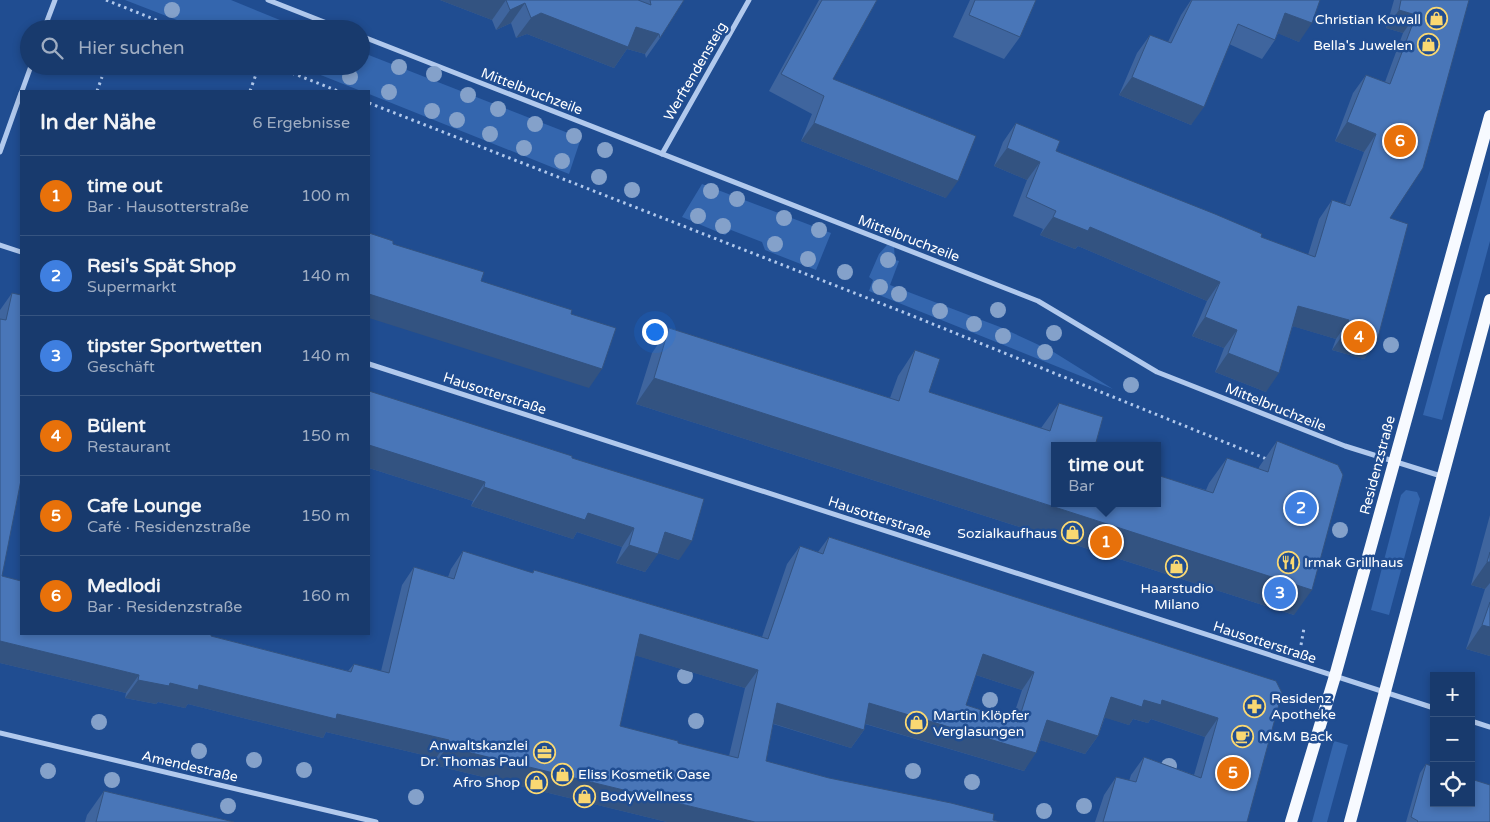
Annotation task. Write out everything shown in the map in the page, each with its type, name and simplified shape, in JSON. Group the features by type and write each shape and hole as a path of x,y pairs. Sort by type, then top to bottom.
{"main road":[{"name":"Residenzstraße","path":"1291,822 1334,676 1490,116"},
{"path":"1350,822 1441,476 1490,300"}],"street":[{"path":"47,20 55,0"},
{"path":"268,0 319,20"},
{"name":"Werftendensteig","path":"662,154 749,0"},
{"name":"Mittelbruchzeile","path":"370,40 1038,301 1157,372 1345,446 1441,476"},
{"path":"23,90 28,75"},
{"path":"0,152 20,97"},
{"path":"0,245 20,252"},
{"name":"Hausotterstraße","path":"370,364 1430,707"},
{"path":"1475,722 1490,727"},
{"name":"Amendestraße","path":"0,733 376,822"}],"path":[{"path":"106,0 156,20"},
{"path":"250,90 256,75"},
{"path":"297,75 335,90"},
{"path":"97,90 102,77"},
{"path":"370,103 890,307 1275,463"},
{"path":"1301,645 1304,628"}],"shaded area":[{"path":"125,0 231,0 280,20 177,20"},
{"path":"370,56 581,138 569,174 370,94 370,90 358,90 321,75 370,75"},
{"path":"1490,170 1490,241 1442,420 1423,415"},
{"path":"702,184 831,233 816,270 765,250 762,242 731,230 725,235 682,217"},
{"path":"887,245 894,247 895,260 899,261 890,285 1000,327 1052,351 1113,389 869,291 873,280 869,277 879,254"},
{"path":"1406,490 1417,492 1420,499 1389,615 1371,610 1401,495"},
{"path":"1334,741 1348,745 1327,822 1312,822"}],"building":[{"path":"506,0 638,0 651,5 650,0 684,0 660,38 659,34 636,27 628,47 541,13 531,18 525,3 510,10"},
{"path":"822,0 877,0 833,79 976,136 958,181 814,123 824,96 781,74"},
{"path":"975,0 1036,0 1020,37 969,15"},
{"path":"1192,0 1320,0 1312,23 1285,13 1275,40 1238,24 1204,107 1132,77 1150,35 1171,43"},
{"path":"1401,0 1469,0 1423,168 1390,218 1408,224 1377,341 1345,332 1349,320 1298,306 1279,373 1228,353 1237,330 1205,317 1220,282 1090,227 1088,231 1053,217 1056,211 1026,197 1040,162 1007,148 1016,123 1060,141 1056,151 1215,214 1262,234 1261,237 1315,257 1332,200 1350,206 1376,134 1347,122 1366,75 1390,84 1416,15 1399,10"},
{"path":"370,233 393,241 393,244 484,272 481,281 572,310 571,314 616,328 602,369 370,294"},
{"path":"12,293 20,295 20,485 2,576 20,581 20,635 211,635 351,672 354,664 389,673 414,567 454,579 463,551 533,573 534,570 768,639 800,546 823,554 829,537 1276,681 1282,693 1247,822 1103,822 1116,777 1136,782 1144,757 1201,778 1218,718 1162,700 1161,705 1144,700 1142,707 1111,697 1098,736 1047,720 1036,753 869,703 864,730 777,703 766,761 829,778 951,803 994,814 993,820 1000,822 755,822 447,747 449,740 337,714 336,719 199,685 198,690 170,683 169,686 138,680 139,675 0,641 0,319 6,320","holes":["640,634 758,670 738,758 620,726","983,654 1034,672 1018,722 966,705"]},
{"path":"669,328 899,401 915,350 940,359 929,392 1050,431 1059,403 1103,417 1096,442 1051,442 1051,506 654,378"},
{"path":"370,391 704,499 692,541 665,532 658,554 629,545 634,528 588,513 585,520 484,487 485,482 370,445"},
{"path":"1277,441 1338,465 1343,475 1312,590 1054,507 1161,507 1161,476 1213,493 1227,458 1268,472"},
{"path":"1490,602 1490,627 1482,625"},
{"path":"1426,764 1430,766 1430,807 1475,807 1475,780 1490,785 1490,822 1417,822 1411,817"},
{"path":"104,791 234,822 96,822"}],"place":[{"name":"Christian Kowall","path":"1437,19"},
{"name":"Bella's Juwelen","path":"1429,45"},
{"name":"Medlodi","path":"1400,141"},
{"name":"Bülent","path":"1359,337"},
{"name":"Resi's Spät Shop","path":"1301,508"},
{"name":"Sozialkaufhaus","path":"1073,533"},
{"name":"time out","path":"1106,542"},
{"name":"Irmak Grillhaus","path":"1288,562"},
{"name":"Haarstudio Milano","path":"1177,566"},
{"name":"tipster Sportwetten","path":"1280,593"},
{"name":"Residenz Apotheke","path":"1255,706"},
{"name":"Martin Klöpfer Verglasungen","path":"917,723"},
{"name":"M&M Back","path":"1243,736"},
{"name":"Anwaltskanzlei Dr. Thomas Paul","path":"544,753"},
{"name":"Cafe Lounge","path":"1233,773"},
{"name":"Eliss Kosmetik Oase","path":"562,774"},
{"name":"Afro Shop","path":"536,782"},
{"name":"BodyWellness","path":"584,796"}]}
